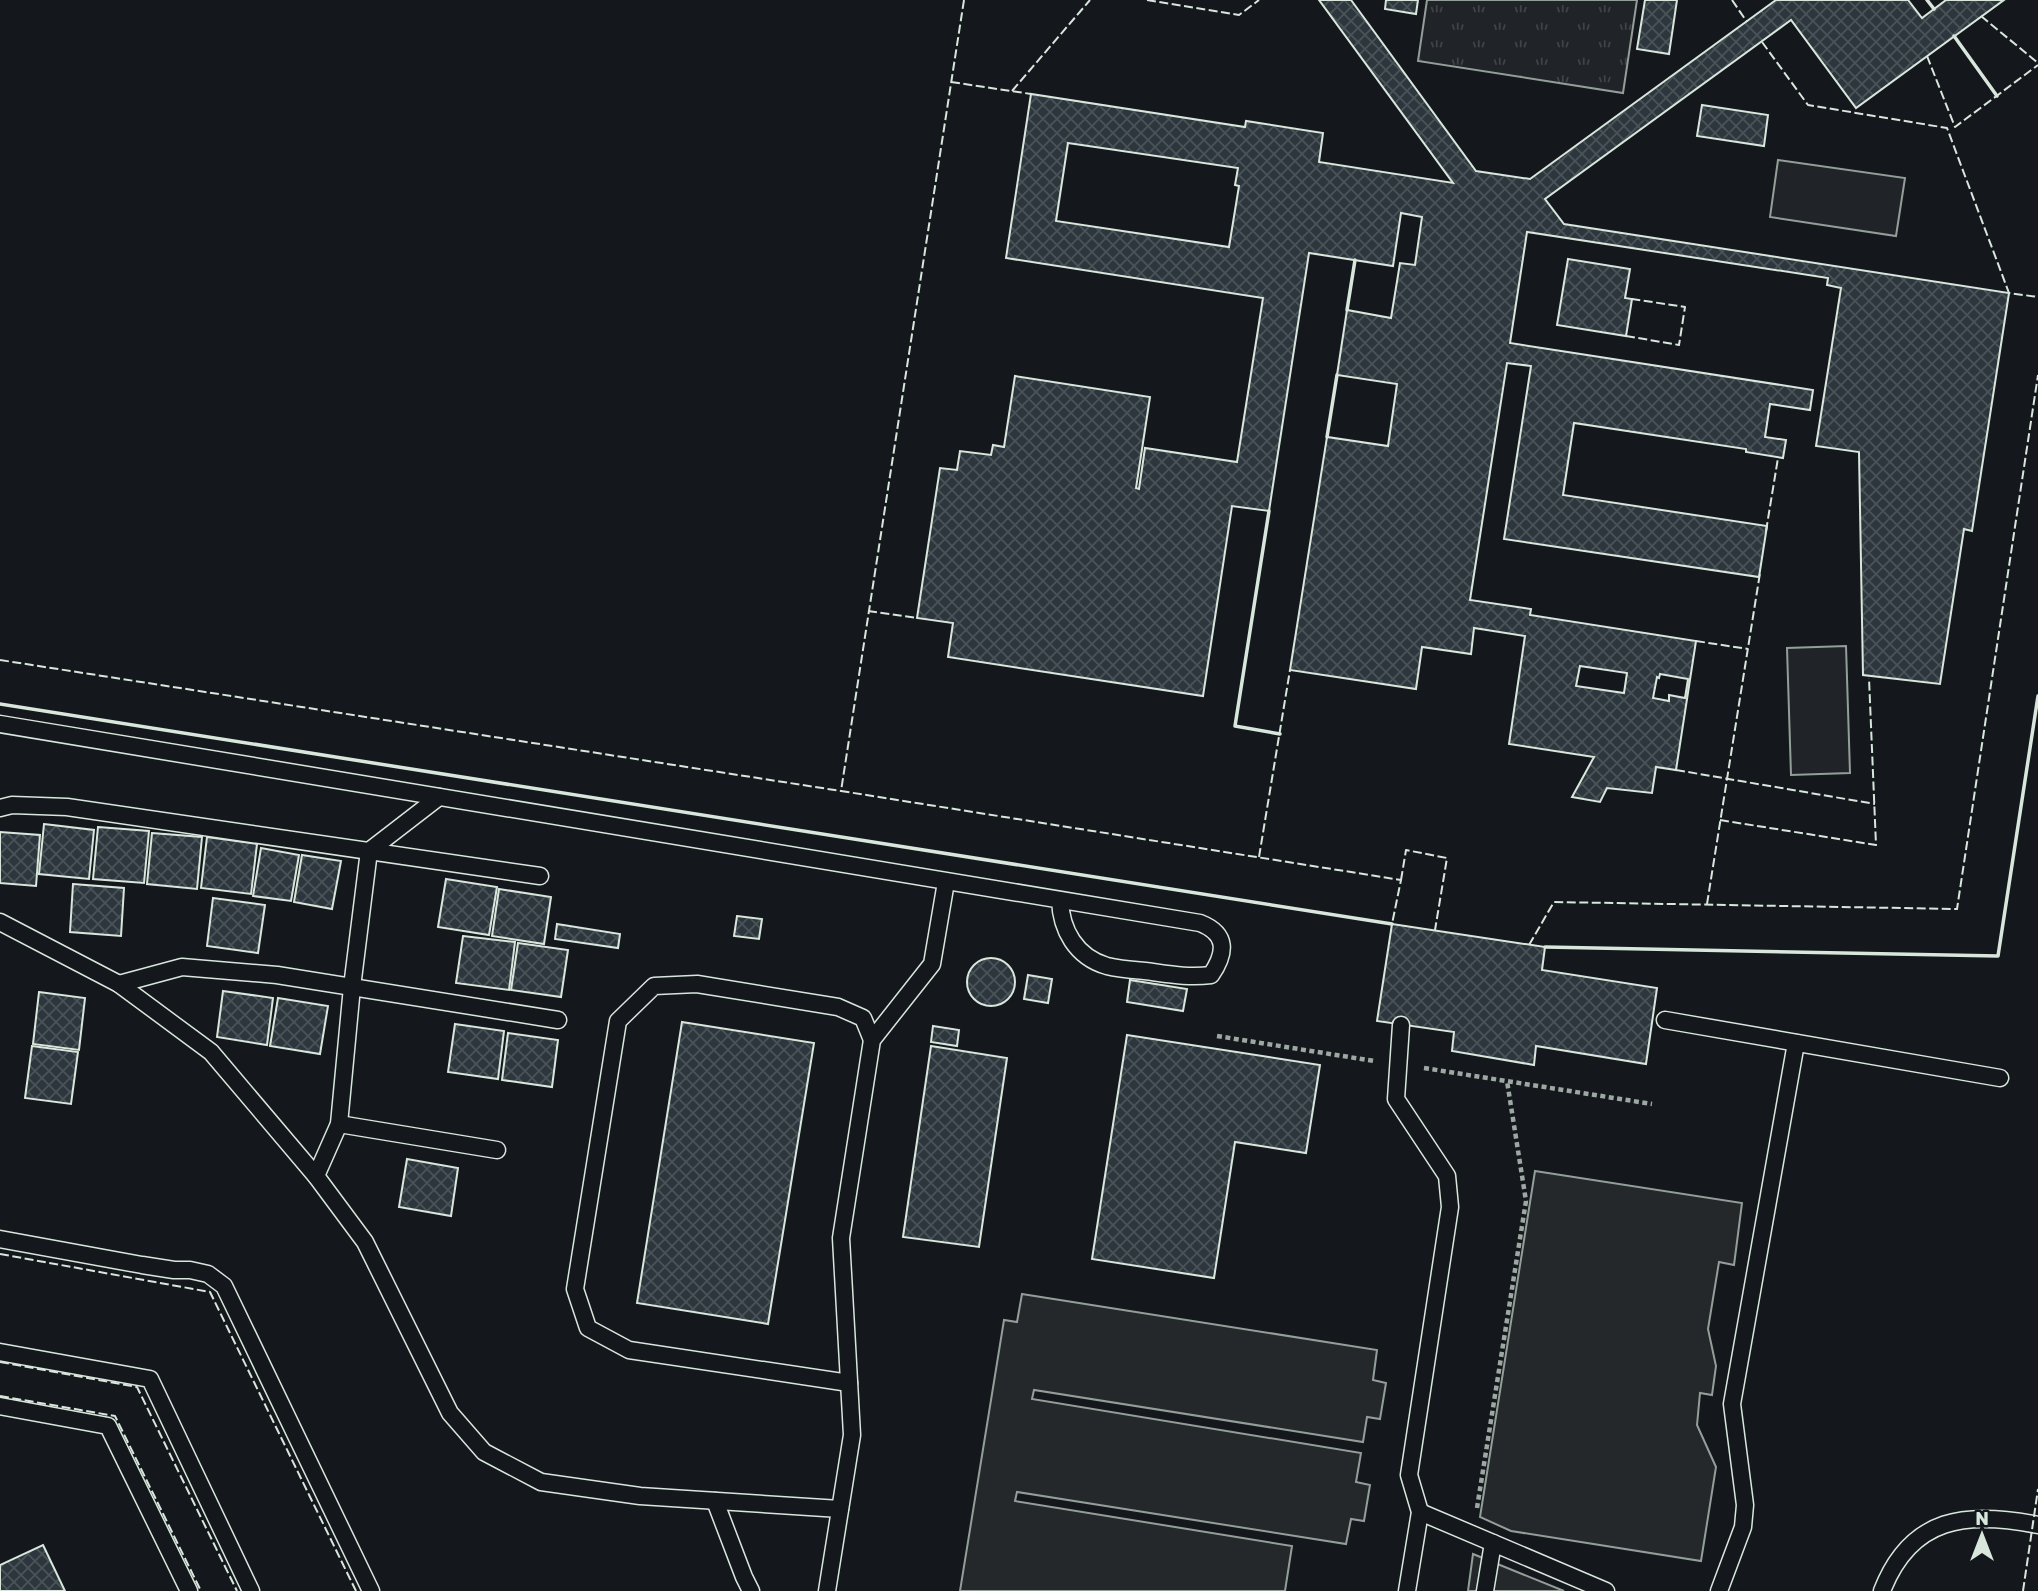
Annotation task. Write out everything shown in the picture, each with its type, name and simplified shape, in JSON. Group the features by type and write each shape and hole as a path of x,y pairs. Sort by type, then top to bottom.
{"lane":[{"path":"0,724 1200,923 1214,929 1223,944 1220,962 1211,975 1192,978 1108,966 1088,958 1068,936 1060,916 1059,900"},
{"path":"316,1176 339,1124 369,851 439,797"},
{"path":"0,808 12,805 67,807 540,876"},
{"path":"827,1591 852,1435 841,1238 872,1040 932,964 946,882"},
{"path":"0,922 119,984 211,1052 316,1176 365,1242 450,1413 484,1452 541,1482 640,1496 840,1509"},
{"path":"119,984 182,967 277,975 558,1020"},
{"path":"849,1384 629,1350 588,1328 575,1289 618,1020 654,986 697,984 838,1007 863,1018 872,1040"},
{"path":"1665,1020 2000,1078"},
{"path":"1401,1025 1396,1100 1447,1176 1450,1207 1409,1475 1420,1512 1407,1591"},
{"path":"1718,1591 1743,1527 1745,1505 1732,1404 1796,1043"},
{"path":"339,1124 497,1150"},
{"path":"0,1239 142,1265 190,1270 208,1275 224,1286 371,1591"},
{"path":"0,1352 150,1379 251,1591"},
{"path":"0,1406 108,1426 189,1591"},
{"path":"715,1501 751,1591"},
{"path":"1420,1512 1606,1591"},
{"path":"1882,1591 1902,1552 1917,1538 1935,1528 1959,1520 1980,1518 2038,1525"},
{"path":"1485,1591 1493,1543"}],"path":[{"path":"1217,1036 1652,1104"},
{"path":"1472,1534 1526,1201 1507,1081"}],"green space":[{"path":"1427,0 1637,0 1623,93 1418,61"},
{"path":"1778,160 1905,178 1896,236 1770,217"},
{"path":"1846,646 1850,773 1791,775 1787,648"}],"shaded area":[{"path":"1535,1171 1742,1203 1734,1265 1719,1262 1708,1329 1716,1366 1712,1395 1700,1393 1697,1425 1716,1467 1701,1561 1511,1531 1480,1517"},
{"path":"1022,1294 1377,1350 1373,1380 1386,1383 1380,1419 1367,1417 1363,1442 1034,1390 1032,1399 1361,1453 1356,1482 1370,1485 1364,1521 1351,1519 1346,1544 1017,1492 1015,1501 1292,1546 1285,1591 960,1591 1004,1320 1017,1322"},
{"path":"1473,1554 1564,1591 1468,1591"}],"building":[{"path":"1319,0 1351,0 1476,171 1530,179 1776,0 1908,0 1922,18 1946,0 2004,0 1856,108 1791,20 1545,199 1564,224 2009,293 1972,531 1964,529 1940,684 1863,675 1859,452 1816,446 1841,288 1827,285 1828,278 1527,232 1510,343 1813,390 1810,410 1770,404 1765,437 1786,440 1783,458 1746,452 1746,449 1574,423 1563,495 1767,526 1759,577 1504,539 1531,366 1507,363 1470,600 1531,609 1530,615 1696,641 1676,770 1656,767 1652,793 1607,788 1600,802 1572,797 1594,757 1509,744 1525,636 1474,628 1471,654 1422,647 1416,689 1290,670 1327,437 1388,446 1397,384 1337,375 1347,310 1391,318 1400,263 1415,265 1422,217 1401,213 1393,266 1309,253 1269,511 1232,506 1203,696 948,657 953,623 917,618 940,468 957,470 960,451 991,455 993,445 1004,447 1015,376 1150,397 1136,488 1139,489 1145,448 1237,462 1263,298 1006,258 1031,94 1245,127 1246,121 1323,133 1319,162 1453,183","holes":["1068,143 1238,168 1235,185 1239,186 1229,247 1056,221","1580,666 1627,673 1624,693 1576,686","1660,674 1688,679 1685,698 1669,695 1669,701 1653,698 1657,677 1659,678"]},
{"path":"1386,0 1418,0 1416,14 1385,9"},
{"path":"1645,0 1677,0 1669,54 1637,49"},
{"path":"1702,105 1768,115 1764,146 1697,136"},
{"path":"1568,259 1630,269 1625,298 1632,299 1626,336 1557,325"},
{"path":"44,824 94,830 89,879 39,874"},
{"path":"98,827 149,831 144,883 93,879"},
{"path":"0,832 40,835 36,886 0,883"},
{"path":"152,833 202,837 197,889 147,884"},
{"path":"207,837 257,844 251,894 201,888"},
{"path":"261,848 299,855 291,901 253,896"},
{"path":"302,855 341,861 332,909 294,902"},
{"path":"446,879 497,887 489,935 438,927"},
{"path":"73,884 124,888 121,936 70,932"},
{"path":"499,889 551,897 544,944 492,936"},
{"path":"213,898 265,905 258,953 207,946"},
{"path":"737,916 762,919 759,939 734,936"},
{"path":"557,924 620,934 618,948 555,939"},
{"path":"1392,924 1545,947 1542,970 1657,988 1646,1064 1536,1046 1534,1065 1452,1051 1454,1032 1377,1021"},
{"path":"463,936 515,942 509,990 456,983"},
{"path":"518,943 568,950 561,997 511,990"},
{"path":"991,958 1008,965 1015,982 1008,999 991,1006 974,999 967,982 974,965"},
{"path":"1028,975 1052,979 1048,1003 1024,999"},
{"path":"1130,980 1187,989 1183,1011 1127,1002"},
{"path":"223,991 273,998 267,1045 217,1037"},
{"path":"39,992 85,998 79,1050 33,1044"},
{"path":"278,998 328,1006 320,1054 270,1046"},
{"path":"682,1022 814,1043 768,1324 637,1303"},
{"path":"455,1024 504,1031 498,1079 448,1072"},
{"path":"933,1026 959,1030 957,1046 931,1042"},
{"path":"508,1033 558,1040 552,1087 502,1080"},
{"path":"1127,1035 1320,1065 1306,1153 1235,1142 1214,1278 1092,1259"},
{"path":"32,1046 78,1052 71,1104 25,1098"},
{"path":"931,1046 1007,1058 979,1247 903,1237"},
{"path":"407,1159 458,1168 451,1216 399,1207"},
{"path":"43,1545 65,1591 0,1591 0,1565"}],"fence":[{"path":"964,0 841,791 1401,880 1392,924"},
{"path":"1012,91 1090,0"},
{"path":"1147,0 1239,15 1259,0"},
{"path":"1732,0 1747,22"},
{"path":"1981,16 2038,63"},
{"path":"1762,42 1808,105 1947,128 2009,293 2038,297"},
{"path":"1927,56 1955,127 2038,65"},
{"path":"951,82 1031,94"},
{"path":"1626,336 1679,345 1685,307 1632,299"},
{"path":"1529,945 1554,902 1957,909 2038,375"},
{"path":"1766,531 1778,458"},
{"path":"1707,904 1760,573"},
{"path":"868,611 917,618"},
{"path":"1696,641 1748,649"},
{"path":"0,660 841,791"},
{"path":"1259,857 1290,670"},
{"path":"1720,820 1876,845 1869,678"},
{"path":"1676,770 1875,804"},
{"path":"1401,880 1406,850 1447,858 1435,930"},
{"path":"0,1254 210,1292 356,1591"},
{"path":"0,1362 137,1387 237,1591"},
{"path":"0,1396 115,1416 201,1591"},
{"path":"2023,1591 2038,1489"}],"wall":[{"path":"1927,0 1934,9"},
{"path":"1954,36 1997,96"},
{"path":"1347,310 1355,260"},
{"path":"1327,437 1337,375"},
{"path":"1269,511 1235,726 1280,734"},
{"path":"1545,947 1998,956 2038,696"},
{"path":"0,704 1392,924"}]}
